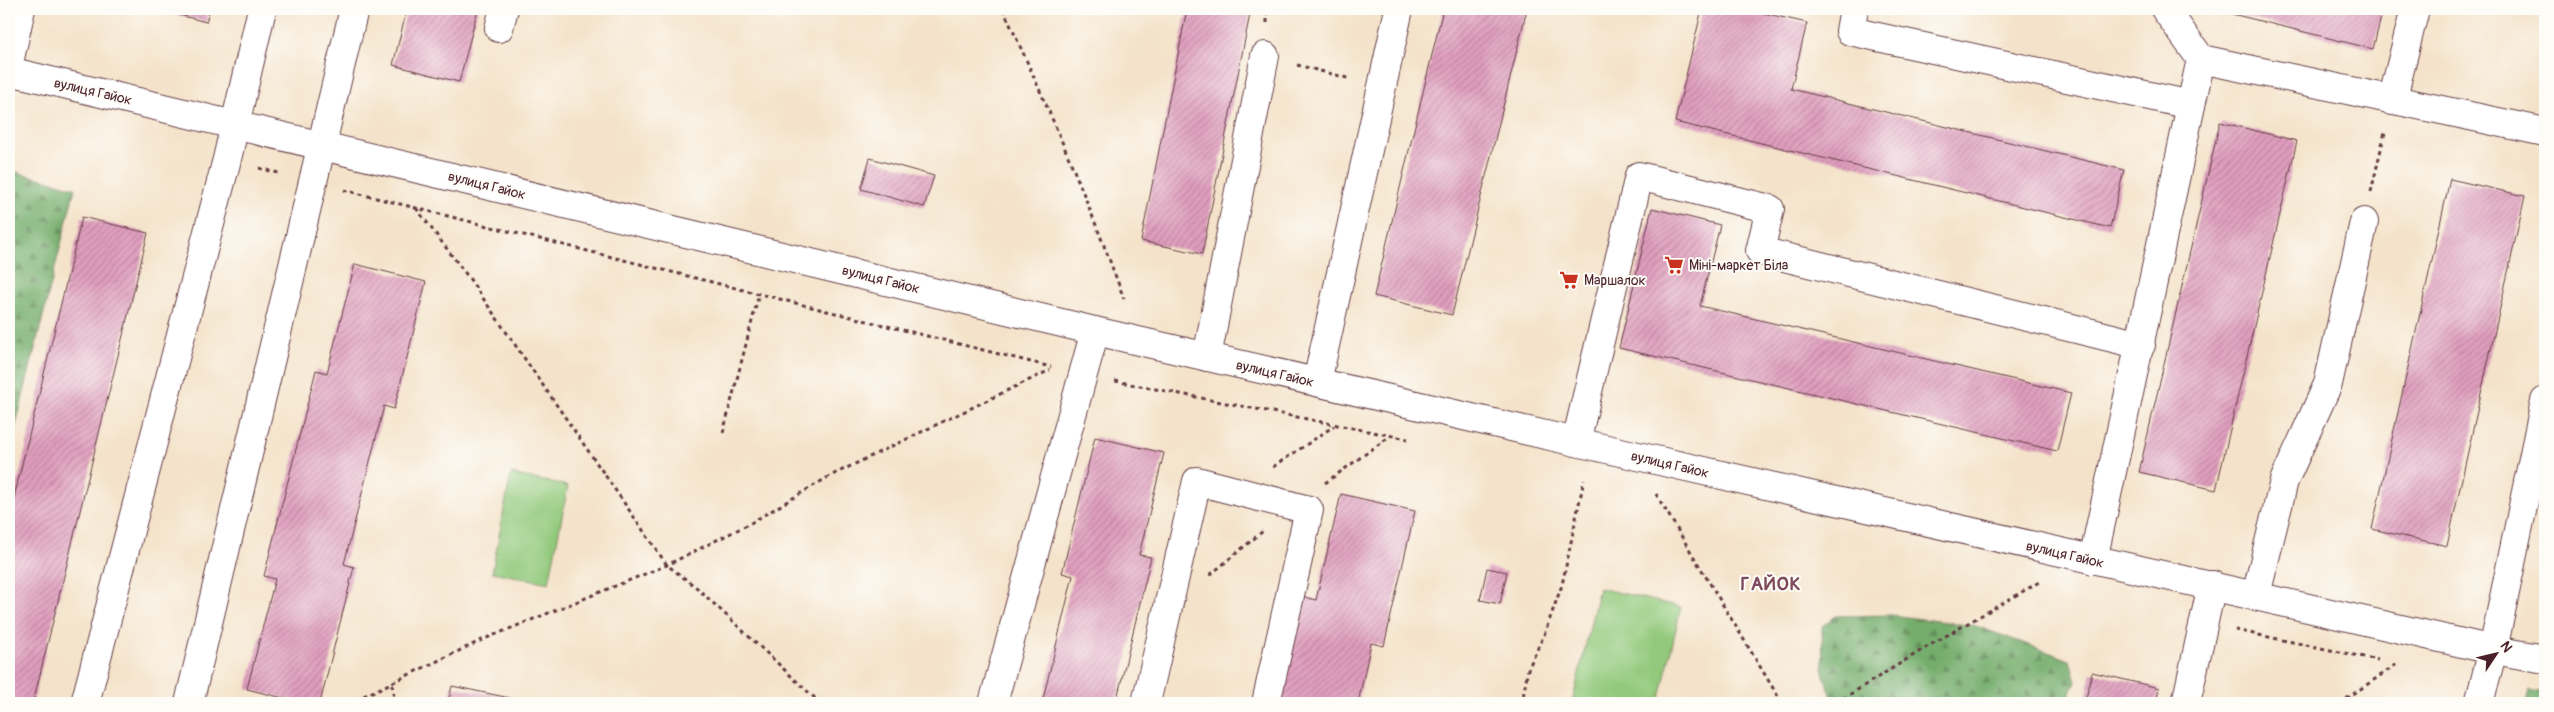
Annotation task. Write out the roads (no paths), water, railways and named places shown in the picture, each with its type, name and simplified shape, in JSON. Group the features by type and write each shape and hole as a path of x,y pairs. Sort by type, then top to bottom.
{"street":[{"path":"9,63 21,9"},
{"path":"85,703 236,124 262,9"},
{"path":"189,703 354,9"},
{"path":"1317,382 1399,9"},
{"path":"1854,9 1850,31 2191,105"},
{"path":"2165,9 2201,59 2545,132"},
{"path":"2392,101 2415,9"},
{"path":"1207,357 1265,56"},
{"path":"2093,560 2201,59"},
{"name":"вулиця Гайок","path":"9,71 1207,357 2093,560 2212,585 2493,650 2545,659"},
{"path":"1576,442 1639,176 1770,209 1760,251 2141,344"},
{"path":"2256,595 2284,481 2328,384 2364,222"},
{"path":"993,703 1095,331"},
{"path":"2479,703 2493,650 2545,400"},
{"path":"1146,703 1197,482 1309,510 1266,703"},
{"path":"2186,703 2212,585"}],"place":[{"name":"Міні-маркет Біла","path":"1674,265"},
{"name":"Маршалок","path":"1569,280"}],"district":[{"name":"ГАЙОК","path":"1771,583"}]}
